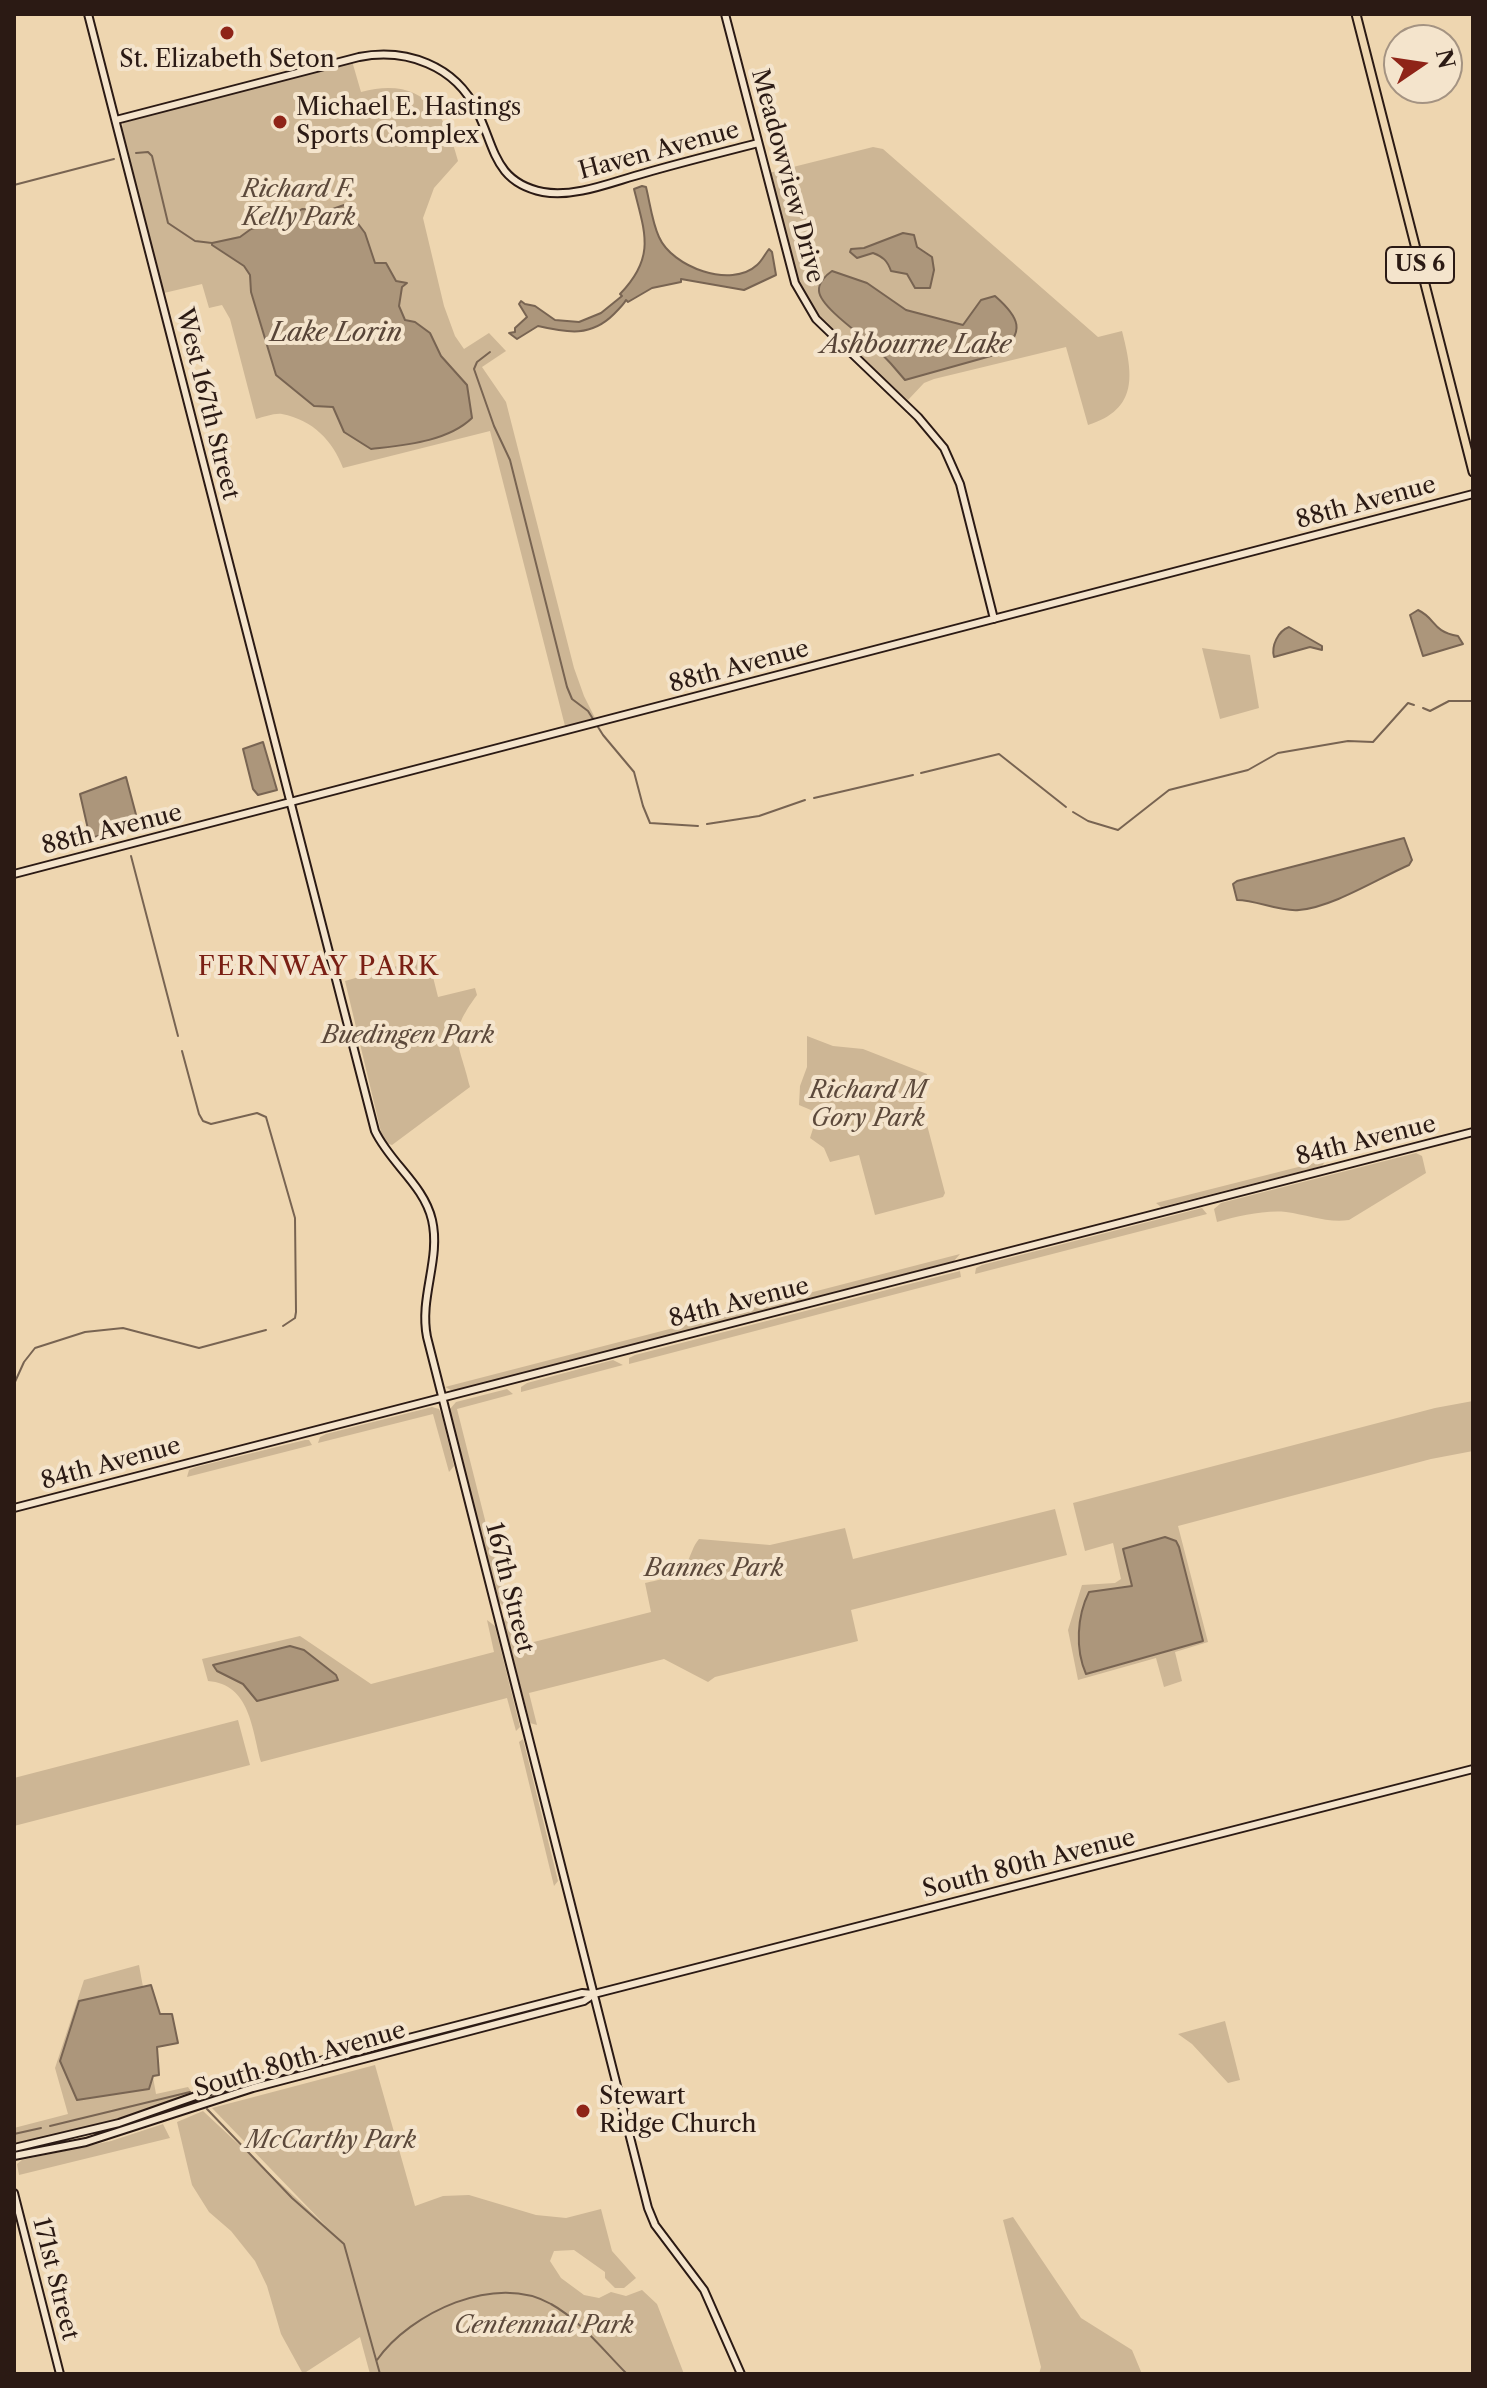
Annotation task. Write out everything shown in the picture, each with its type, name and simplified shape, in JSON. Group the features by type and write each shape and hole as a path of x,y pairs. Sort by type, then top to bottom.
{"main road":[{"name":"US 6","path":"1356,14 1473,472"}],"street":[{"name":"West 167th Street","path":"88,14 292,803"},
{"name":"Meadowview Drive","path":"725,14 789,264 805,304 823,327 918,417 944,448 960,484 994,619"},
{"name":"Haven Avenue","path":"116,120 359,57 386,54 421,60 459,84 476,108 492,153 503,168 526,186 543,192 576,192 758,143"},
{"name":"88th Avenue","path":"14,874 1473,494"},
{"name":"167th Street","path":"292,803 375,1131 381,1144 422,1196 431,1216 434,1246 424,1323 648,2208 655,2225 704,2290 741,2374"},
{"name":"84th Avenue","path":"14,1508 1473,1132"},
{"name":"South 80th Avenue","path":"14,2148 119,2123 210,2091 297,2067 1473,1769"},
{"name":"South 80th Avenue","path":"14,2156 101,2138 253,2088 584,2001 594,1994"},
{"name":"171st Street","path":"14,2193 60,2374"}],"green space":[{"name":"Richard F. Kelly Park","path":"352,61 361,92 381,88 414,93 437,112 452,142 458,161 434,188 423,218 444,306 455,336 464,349 489,333 506,351 482,367 506,402 574,668 595,718 565,726 490,431 343,468 334,449 320,433 303,421 279,414 256,419 230,319 222,305 209,308 202,284 164,293 123,123"},
{"path":"873,147 883,149 1098,337 1122,331 1130,375 1124,400 1116,410 1088,425 1066,347 934,379 924,383 908,400 831,330 810,304 795,275 769,173"},
{"path":"1202,648 1250,655 1259,708 1220,719"},
{"name":"Buedingen Park","path":"428,957 438,997 475,988 477,995 458,1030 459,1048 470,1087 392,1145 386,1143 381,1132 345,981"},
{"name":"Richard M Gory Park","path":"807,1036 833,1046 863,1049 927,1074 924,1094 926,1121 945,1193 943,1197 875,1215 859,1155 830,1162 824,1148 810,1138 818,1113 799,1105 800,1086 807,1067"},
{"path":"1416,1153 1422,1156 1426,1173 1349,1220 1325,1220 1278,1212 1217,1222 1214,1209 1221,1203"},
{"path":"1326,1160 1322,1166 1161,1207 1156,1203"},
{"path":"1202,1208 1207,1214 975,1274 976,1268 982,1265"},
{"path":"960,1254 954,1261 453,1391 445,1387"},
{"path":"960,1271 961,1277 629,1364 629,1358 635,1355"},
{"path":"613,1360 623,1365 521,1392 521,1387 527,1383"},
{"path":"507,1389 513,1394 457,1409 507,1607 504,1607 498,1601 450,1409 456,1402"},
{"path":"1473,1401 1473,1451 1431,1459 1178,1526 1208,1642 1175,1652 1182,1681 1164,1687 1156,1658 1078,1680 1068,1630 1082,1585 1115,1583 1121,1579 1113,1543 1085,1551 1073,1503 1435,1408"},
{"path":"432,1407 439,1409 442,1416 454,1466 449,1472 433,1414 318,1443 320,1437 326,1434"},
{"path":"305,1440 312,1445 187,1477 189,1470 196,1467"},
{"name":"Bannes Park","path":"1055,1509 1067,1555 851,1610 858,1641 715,1677 708,1682 664,1659 529,1693 537,1725 530,1723 504,1623 505,1616 509,1614 518,1646 651,1612 645,1583 680,1571 699,1539 770,1545 845,1528 853,1559"},
{"path":"487,1620 495,1626 520,1727 516,1731 507,1698 261,1762 241,1699 222,1684 208,1681 202,1659 300,1636 371,1684 494,1652"},
{"path":"238,1720 250,1765 14,1826 14,1778"},
{"path":"523,1739 558,1881 554,1886 519,1742"},
{"path":"139,1965 159,2075 153,2077 156,2094 188,2087 193,2094 115,2123 23,2143 14,2142 14,2128 68,2114 55,2068 84,1980"},
{"path":"1225,2021 1240,2080 1228,2083 1192,2044 1178,2034"},
{"path":"375,2065 415,2206 443,2196 469,2195 536,2215 566,2218 601,2209 612,2251 636,2278 624,2288 615,2288 605,2278 605,2272 574,2250 554,2251 550,2261 561,2278 584,2295 599,2298 611,2292 626,2296 642,2290 657,2304 684,2374 370,2374 360,2337 303,2374 281,2334 267,2286 255,2261 231,2231 209,2212 192,2185 177,2122 203,2111 326,2226 212,2108"},
{"path":"163,2124 170,2138 19,2175 17,2164 22,2160 111,2141"},
{"path":"1013,2217 1081,2318 1132,2350 1142,2374 1039,2374 1041,2367 1003,2220"}],"water":[{"path":"646,187 659,237 676,257 703,271 733,275 757,265 769,249 776,275 744,290 681,279 681,282 652,288 628,302 626,300 605,321 588,330 569,331 538,326 517,339 509,333 515,332 515,328 527,317 519,304 521,301 535,306 555,320 579,322 601,313 622,296 620,294 639,268 643,256 644,232 634,189"},
{"name":"Lake Lorin","path":"344,205 365,233 375,263 386,263 396,281 407,283 402,287 399,306 405,320 415,322 430,333 441,356 467,385 472,418 450,432 424,441 371,449 344,432 333,407 314,406 276,375 251,292 250,275 244,266 212,245 240,237 251,229 282,221 302,209 330,210"},
{"path":"903,233 914,235 917,247 932,257 934,270 930,288 915,288 907,274 891,271 876,254 857,258 850,252 851,249 864,248"},
{"name":"Ashbourne Lake","path":"832,271 867,283 906,310 963,325 981,300 995,296 1010,311 1016,332 998,354 905,380 876,348 821,298 820,285"},
{"path":"1418,610 1438,628 1458,636 1463,644 1423,656 1410,615"},
{"path":"1289,627 1322,646 1322,650 1310,647 1274,657 1276,639"},
{"path":"263,742 277,790 258,795 253,789 243,749"},
{"path":"126,777 139,826 90,838 80,794"},
{"path":"1404,838 1412,860 1409,865 1326,904 1291,910 1237,900 1233,884 1237,881"},
{"path":"1165,1537 1176,1541 1179,1547 1203,1641 1086,1674 1080,1654 1079,1633 1089,1592 1132,1586 1123,1549"},
{"path":"290,1646 304,1650 336,1675 338,1680 257,1701 243,1684 217,1671 213,1665"},
{"path":"151,1985 160,2014 172,2014 178,2043 157,2047 159,2075 153,2076 149,2089 77,2100 60,2061 79,2001"}],"waterway":[{"path":"136,153 148,152 152,156 168,223 195,241 212,243"},
{"path":"14,185 114,159"},
{"path":"490,352 477,362 474,369 510,460 572,699 588,711 603,735 634,772 650,823 698,826"},
{"path":"1423,708 1430,711 1449,701 1473,701"},
{"path":"1073,812 1088,821 1118,830 1169,790 1248,770 1278,753 1348,741 1373,742 1408,703 1414,705"},
{"path":"921,773 999,754 1066,807"},
{"path":"814,798 913,775"},
{"path":"707,824 759,816 805,800"},
{"path":"131,856 178,1036"},
{"path":"182,1051 203,1121 211,1124 257,1113 266,1117 295,1218 296,1312 295,1318 283,1326"},
{"path":"14,1384 24,1362 35,1348 85,1332 123,1328 199,1348 266,1330"},
{"path":"50,2126 190,2092"},
{"path":"207,2109 292,2198 344,2244 380,2374"},
{"path":"14,2134 41,2128"},
{"path":"377,2360 410,2327 432,2313 480,2295 505,2293 529,2295 562,2311 582,2327 627,2374"}],"place":[{"name":"St. Elizabeth Seton","path":"227,33"},
{"name":"Michael E. Hastings Sports Complex","path":"280,122"},
{"name":"Stewart Ridge Church","path":"583,2111"}],"district":[{"name":"FERNWAY PARK","path":"319,967"}],"park label":[{"name":"McCarthy Park","path":"331,2141"},
{"name":"Centennial Park","path":"544,2326"}]}
